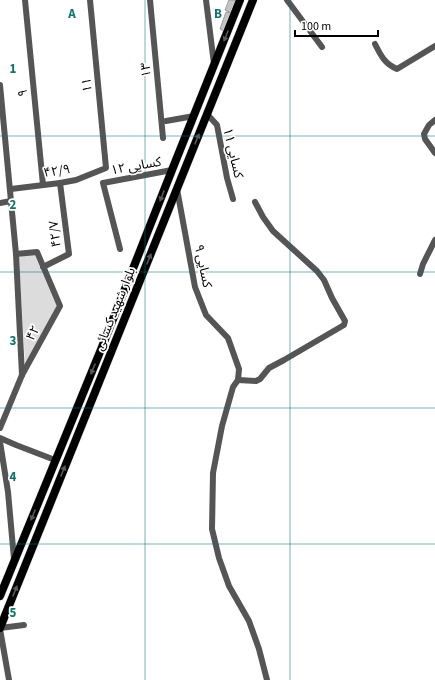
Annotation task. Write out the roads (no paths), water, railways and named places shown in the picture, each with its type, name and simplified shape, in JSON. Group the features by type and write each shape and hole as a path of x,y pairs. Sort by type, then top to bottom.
{"main road":[{"name":"بلوار شهید کسائی","path":"0,596 102,347 240,0"},
{"name":"بلوار شهید کسائی","path":"0,628 253,0"},
{"path":"102,347 111,351"}],"street":[{"name":"۹","path":"25,0 43,185"},
{"name":"۱۱","path":"90,0 106,168"},
{"name":"۱۳","path":"150,0 163,138"},
{"path":"206,0 214,66"},
{"path":"287,0 322,47"},
{"path":"375,44 390,66 397,69 435,46"},
{"name":"۴۲","path":"0,85 16,254 22,375"},
{"name":"۱۱ کسایی","path":"207,114 217,125 233,199"},
{"path":"166,121 194,116"},
{"path":"435,120 429,125 424,134 425,139 435,153"},
{"name":"۴۲/۹","path":"10,189 76,180 106,168"},
{"name":"۱۲ کسایی","path":"120,250 103,183 172,170"},
{"name":"۴۲/۷","path":"43,267 69,254 60,183"},
{"name":"۹ کسایی","path":"177,189 194,287 206,315 228,338 239,369 238,380"},
{"path":"0,203 11,202"},
{"path":"255,202 263,217 273,230 321,275 345,323 344,325 269,368 260,379 256,381 238,380 233,387 222,426 212,473 212,529 219,558 229,586 249,621 259,648 268,680"},
{"path":"420,274 423,264 435,240"},
{"name":"۴۲","path":"16,254 37,252 60,306 22,375"},
{"path":"0,428 22,375"},
{"path":"0,438 55,460"},
{"path":"0,442 8,492 14,560"},
{"path":"10,680 0,628 24,625"}]}
